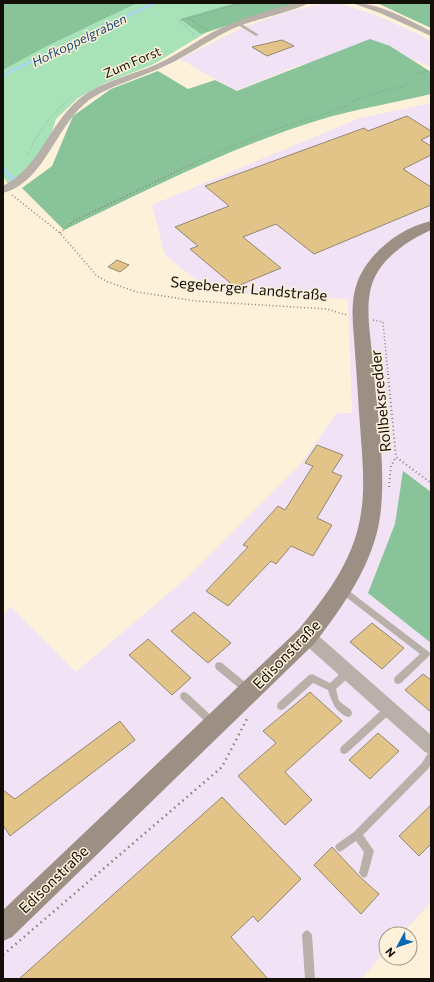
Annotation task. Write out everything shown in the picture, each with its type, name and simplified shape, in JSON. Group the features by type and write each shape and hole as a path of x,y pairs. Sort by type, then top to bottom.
{"street":[{"name":"Zum Forst","path":"4,189 22,180 32,172 63,120 81,101 108,85 158,67 239,24 304,3"},
{"path":"356,3 383,10 431,34"},
{"name":"Edisonstraße","path":"3,928 307,636 341,589 364,542 370,522 374,490 354,314 363,288 376,263 388,250 400,241 431,225"},
{"path":"307,636 431,746"}],"lane":[{"path":"239,24 258,35"},
{"path":"341,589 426,654 398,680"},
{"path":"219,666 250,691"},
{"path":"331,688 348,672"},
{"path":"280,706 312,678 331,688 336,703 348,713"},
{"path":"184,696 215,724"},
{"path":"344,750 389,709"},
{"path":"340,847 358,835 425,766 431,756"},
{"path":"358,835 369,852 364,873"},
{"path":"306,935 310,979"}],"path":[{"path":"188,18 216,35"},
{"path":"60,233 81,218 166,175 245,139 331,112 347,106 357,99 406,85 418,73 431,71"},
{"name":"Segeberger Landstraße","path":"4,189 60,233 97,276 108,282 137,292 196,302 327,309 354,314"},
{"name":"Rollbeksredder","path":"354,314 383,322 396,457 431,483"}],"shaded area":[{"path":"325,3 339,3 378,16 424,37 431,42 431,67 407,57 390,46 297,66 236,91 180,59 244,27 288,12"},
{"path":"431,103 431,902 409,926 378,926 378,960 361,979 3,979 3,616 10,606 76,672 189,576 300,465 337,413 352,413 348,299 212,292 165,255 152,205 360,118"}],"green space":[{"path":"3,3 295,3 207,32 152,65 105,83 78,98 56,119 42,163 9,186 3,176"},
{"path":"3,3 137,3 43,48 3,70"},
{"path":"236,3 297,3 201,34 180,19"},
{"path":"377,3 431,3 431,28"},
{"path":"370,39 390,46 431,72 431,94 333,116 286,131 190,170 64,230 22,188 52,166 73,116 111,89 158,71 188,89 215,80 237,91"},
{"path":"403,471 431,492 431,643 368,593 395,524"}],"building":[{"path":"282,40 294,46 267,56 252,47"},
{"path":"407,116 431,131 431,135 421,140 431,146 431,155 403,169 431,187 431,205 314,254 276,224 243,237 281,268 235,287 190,249 198,246 175,227 229,206 205,186 364,128 368,131"},
{"path":"117,260 129,265 120,272 108,267"},
{"path":"317,445 343,455 332,472 342,476 317,518 332,525 313,556 291,546 276,564 271,561 228,606 206,591 248,547 243,545 278,506 285,510 313,466 305,463"},
{"path":"194,612 231,643 208,663 171,631"},
{"path":"372,623 404,648 382,669 350,642"},
{"path":"148,639 191,678 172,695 129,655"},
{"path":"423,674 431,680 431,712 405,690"},
{"path":"310,692 342,721 285,772 312,800 285,825 238,776 276,743 263,731"},
{"path":"120,721 135,740 10,836 3,825 3,790 15,799"},
{"path":"378,733 399,751 370,779 349,760"},
{"path":"222,797 301,879 258,922 253,916 231,937 268,979 19,979"},
{"path":"431,805 431,844 419,856 399,836"},
{"path":"332,847 360,877 379,894 361,914 314,865"}],"waterway":[{"name":"Hofkoppelgraben","path":"3,77 9,72 155,3"},
{"name":"Hofkoppelgraben","path":"3,169 15,181"}]}
